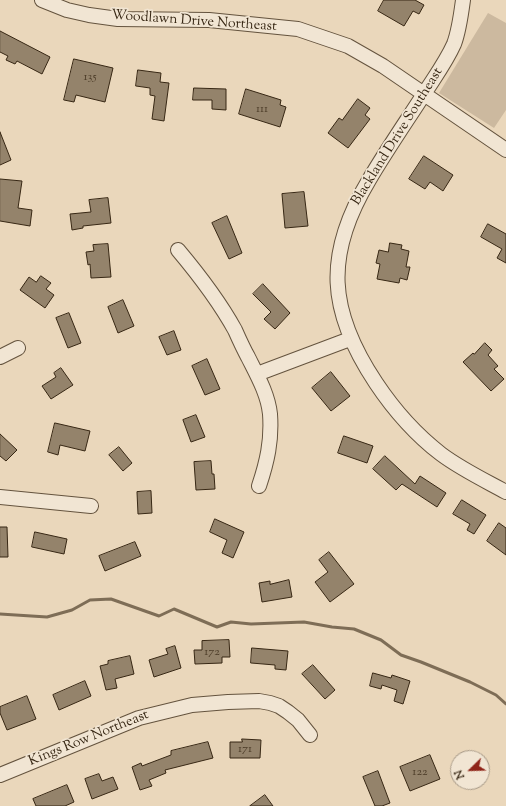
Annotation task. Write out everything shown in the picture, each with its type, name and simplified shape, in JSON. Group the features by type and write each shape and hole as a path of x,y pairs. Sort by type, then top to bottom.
{"street":[{"name":"Woodlawn Drive Northeast","path":"42,0 67,10 88,15 118,18 209,20 298,29 348,46 383,66 506,150"},
{"name":"Blackland Drive Southeast","path":"463,0 461,18 454,44 442,67 369,180 355,206 346,226 339,257 337,278 343,318 350,339 381,390 398,413 412,428 440,453 457,465 506,492"},
{"path":"178,250 206,285 223,310 257,374 267,402 270,413 268,458 259,486"},
{"path":"257,374 350,339"},
{"path":"0,357 18,348"},
{"path":"0,497 91,506"},
{"name":"Kings Row Northeast","path":"0,775 139,718 198,704 259,701 270,703 279,706 298,720 310,735"}],"shaded area":[{"path":"488,13 506,23 506,110 494,128 439,93"}],"building":[{"path":"384,0 415,0 424,5 419,14 413,11 404,26 378,11"},
{"path":"0,31 50,57 42,74 17,61 15,64 6,60 8,56 0,52"},
{"path":"74,59 113,68 105,102 76,95 74,102 64,100"},
{"path":"138,70 161,73 160,82 169,83 164,121 152,119 155,96 150,95 150,88 136,86"},
{"path":"194,88 226,89 226,110 212,109 212,100 193,100"},
{"path":"246,89 281,100 280,105 286,107 280,127 239,114"},
{"path":"358,99 370,108 365,115 370,119 348,148 328,133 339,118 342,120"},
{"path":"0,132 11,160 0,165"},
{"path":"424,156 453,175 443,191 430,182 425,189 409,179"},
{"path":"0,179 22,181 18,208 32,210 30,226 0,221"},
{"path":"304,192 308,226 285,228 282,194"},
{"path":"108,198 111,223 83,226 83,228 72,230 70,214 91,212 89,200"},
{"path":"227,216 242,253 229,259 212,223"},
{"path":"488,224 506,234 506,263 497,258 502,249 481,237"},
{"path":"390,243 402,245 401,249 409,251 406,267 410,267 407,280 400,278 399,283 377,279 380,264 376,263 379,250 388,252"},
{"path":"108,244 111,277 91,278 90,264 88,265 86,252 94,251 93,245"},
{"path":"41,276 51,283 46,289 54,295 45,308 20,290 29,277 36,282"},
{"path":"263,284 290,313 275,329 264,319 271,312 253,294"},
{"path":"123,300 134,326 118,333 108,307"},
{"path":"69,313 81,343 68,348 56,318"},
{"path":"174,331 181,350 167,355 159,337"},
{"path":"485,343 492,350 488,355 498,366 494,369 504,379 491,391 463,362"},
{"path":"207,359 220,389 205,395 192,366"},
{"path":"61,368 73,385 51,399 42,386 56,377 54,373"},
{"path":"331,372 350,396 331,411 312,388"},
{"path":"196,415 205,437 191,442 183,420"},
{"path":"55,423 90,431 85,451 60,445 58,455 48,452"},
{"path":"0,434 17,450 6,461 0,456"},
{"path":"344,436 373,446 367,463 338,453"},
{"path":"119,447 132,463 123,471 109,455"},
{"path":"385,456 415,484 420,476 446,493 437,507 402,484 396,490 373,469"},
{"path":"211,461 215,489 196,490 194,462"},
{"path":"151,491 152,513 138,514 137,492"},
{"path":"462,500 486,515 474,534 467,530 470,524 453,514"},
{"path":"215,519 244,532 233,558 222,553 227,540 210,532"},
{"path":"499,523 506,528 506,555 487,541"},
{"path":"0,527 7,527 8,557 0,557"},
{"path":"35,532 67,539 64,554 32,547"},
{"path":"135,542 141,556 105,571 99,556"},
{"path":"329,552 354,584 330,602 315,582 328,572 319,560"},
{"path":"289,580 292,597 262,602 259,583 270,581 270,584"},
{"path":"229,640 230,657 222,657 222,663 195,664 194,650 202,650 202,641"},
{"path":"175,646 181,668 154,677 149,660 168,654 166,649"},
{"path":"252,648 288,651 286,670 275,669 275,665 251,663"},
{"path":"130,656 134,674 115,679 117,688 106,690 100,666 108,664 108,661"},
{"path":"313,665 335,690 325,699 302,674"},
{"path":"373,673 391,678 392,675 410,681 403,704 394,701 397,690 382,685 381,689 370,686"},
{"path":"85,681 91,696 59,710 53,695"},
{"path":"27,696 36,719 7,730 0,713 0,707"},
{"path":"242,739 261,740 260,758 230,758 230,742 242,742"},
{"path":"208,742 213,758 165,770 166,773 149,780 152,786 140,790 132,767 141,763 142,766 171,755 171,751"},
{"path":"430,755 440,779 410,791 400,767"},
{"path":"378,771 390,803 382,806 375,806 363,777"},
{"path":"99,774 102,781 113,777 118,789 92,799 85,779"},
{"path":"67,785 74,802 65,806 36,806 33,799"},
{"path":"265,795 273,806 250,806"}],"waterway":[{"path":"0,614 47,617 72,610 90,600 111,599 159,616 174,609 217,627 231,622 251,624 304,622 354,629 381,640 401,655 470,682 496,695 506,704"}]}
